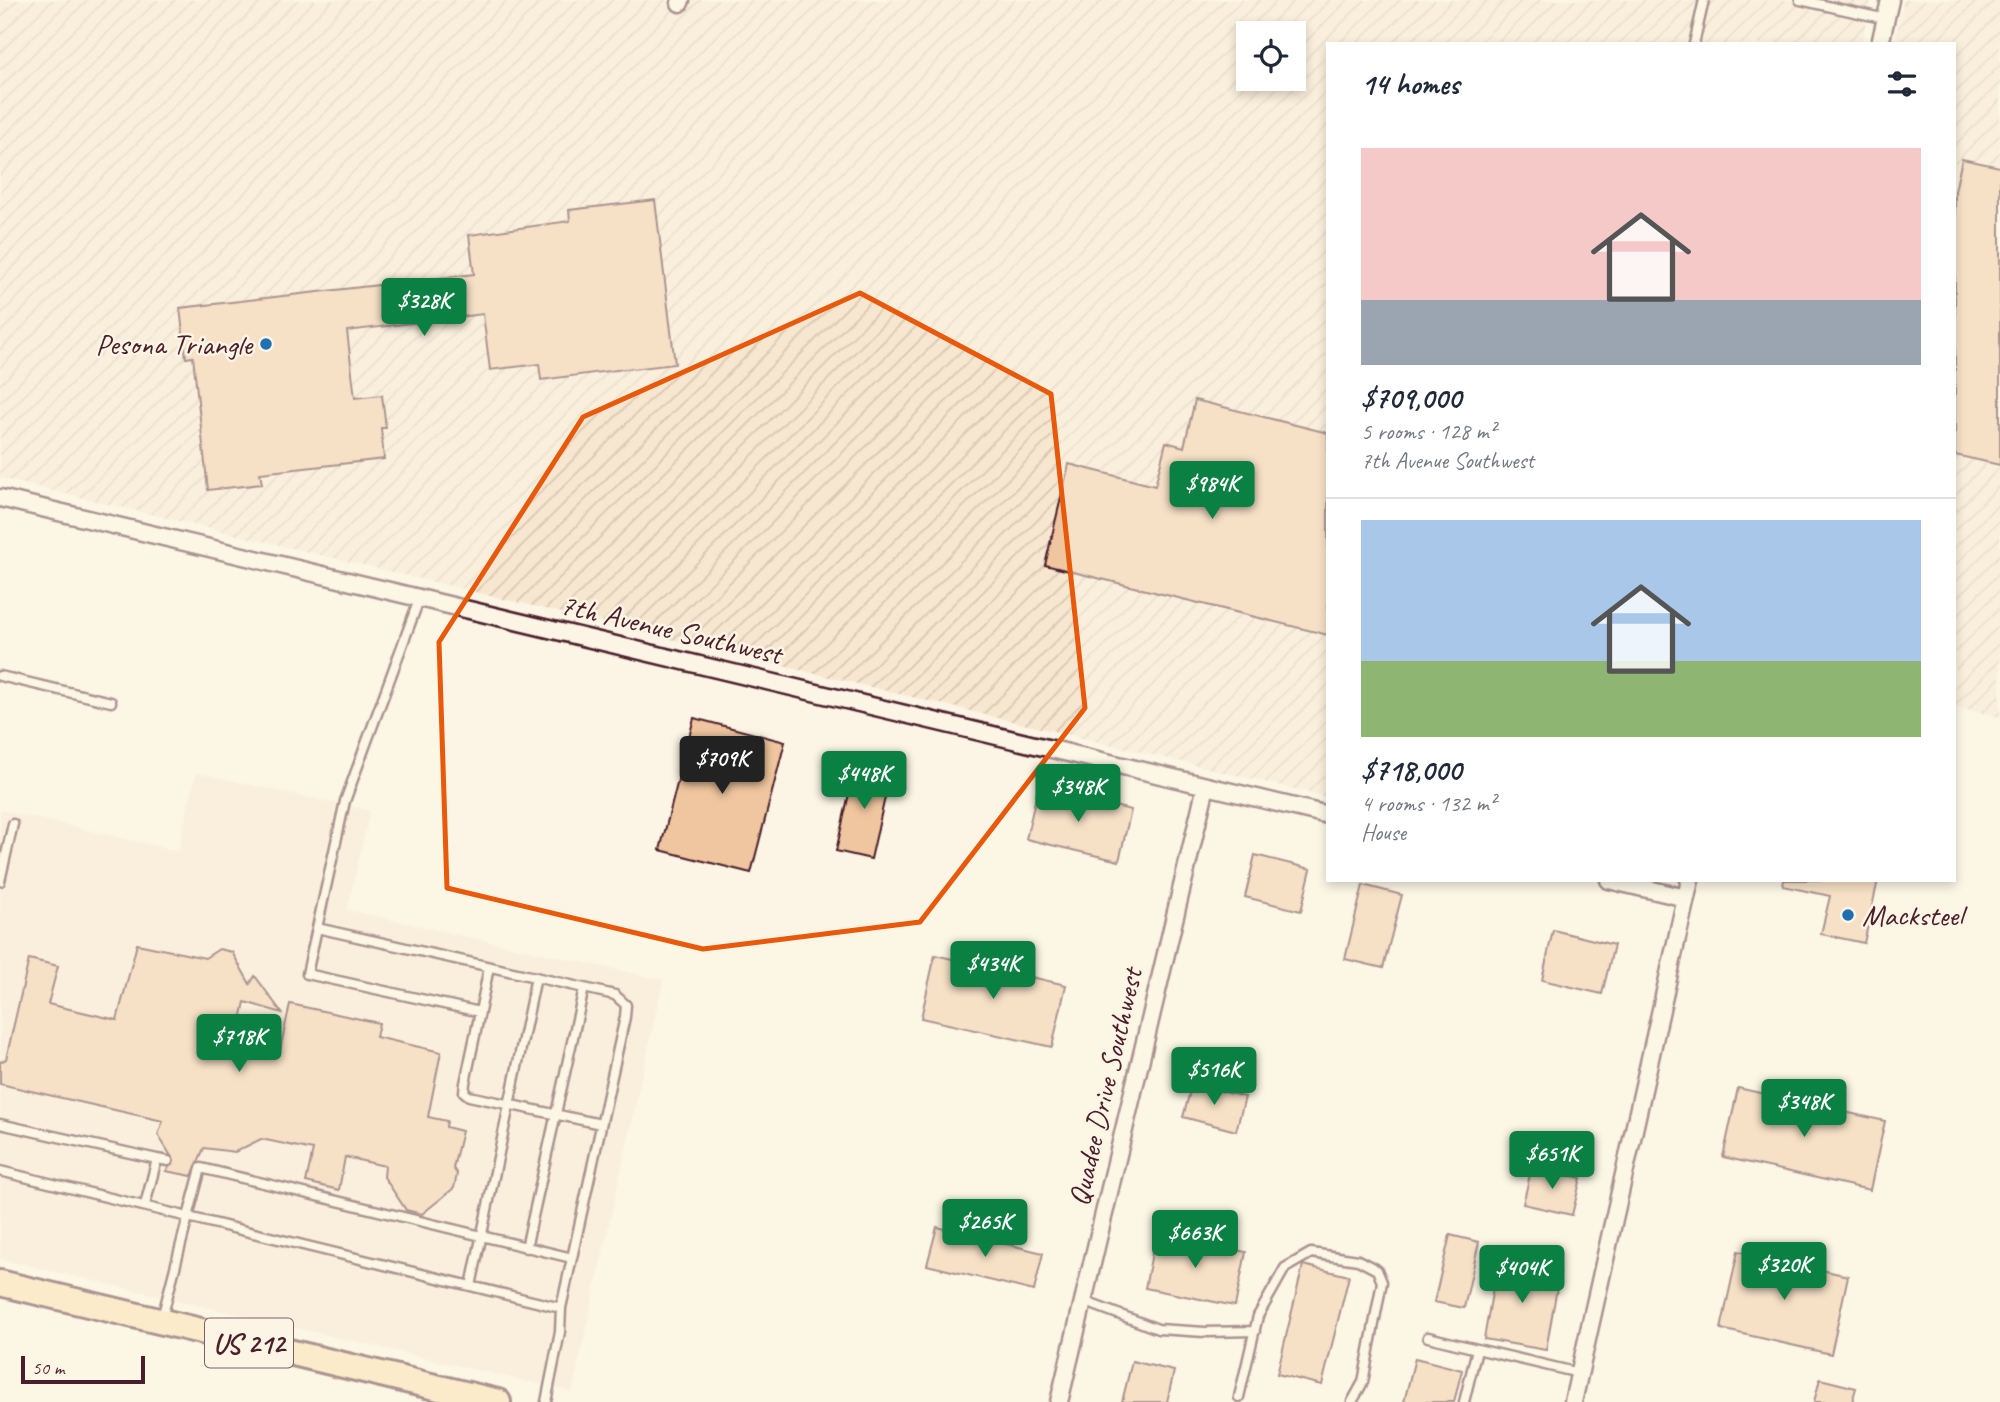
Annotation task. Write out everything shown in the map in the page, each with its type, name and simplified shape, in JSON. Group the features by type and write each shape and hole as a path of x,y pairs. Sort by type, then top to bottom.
{"main road":[{"name":"US 212","path":"0,1283 498,1402"}],"street":[{"path":"1880,42 1890,0"},
{"name":"7th Avenue Southwest","path":"0,498 1326,815"},
{"name":"Quadee Drive Southwest","path":"1059,1402 1206,786"},
{"path":"1618,882 1686,898"},
{"path":"1573,1402 1690,882"}],"lane":[{"path":"1694,42 1704,0"},
{"path":"1800,0 1886,19"},
{"path":"420,597 345,802 307,974 480,1012"},
{"path":"0,676 111,702"},
{"path":"0,881 13,824"},
{"path":"317,929 615,995 626,1005 561,1308 560,1332 546,1402"},
{"path":"489,967 464,1092 469,1096 601,1124"},
{"path":"471,1286 536,977"},
{"path":"526,1248 584,988"},
{"path":"0,1124 168,1161"},
{"path":"145,1205 157,1159"},
{"path":"161,1322 200,1168 572,1258"},
{"path":"0,1171 561,1308"},
{"path":"1239,1396 1258,1315 1284,1268 1311,1253 1358,1259 1377,1270 1382,1282 1363,1382 1352,1402"},
{"path":"1083,1301 1158,1329 1255,1331"},
{"path":"1428,1337 1579,1373"},
{"path":"1464,1402 1477,1349"}],"highlighted area":[{"path":"860,293 1051,394 1085,708 920,922 703,949 447,888 439,642 583,417"}],"shaded area":[{"path":"0,0 1871,0 1861,42 1326,42 1326,797 0,478"},
{"path":"1904,0 2000,0 2000,717 1956,707 1956,42 1894,42"},
{"path":"196,773 370,811 347,910 663,980 572,1392 0,1259 0,810 178,851"}],"building":[{"path":"1962,159 2000,167 2000,465 1956,455 1956,186"},
{"name":"Pesona Triangle","path":"655,200 675,364 541,380 539,364 490,370 483,314 347,331 355,398 382,395 386,428 381,428 384,459 260,473 262,484 208,490 193,357 186,358 180,308 474,274 469,235 570,221 569,210"},
{"path":"1195,400 1326,433 1326,635 1045,565 1069,464 1155,486 1166,442 1184,447"},
{"path":"694,718 785,742 751,873 660,850"},
{"path":"856,763 891,771 871,859 836,851"},
{"path":"1038,788 1131,810 1119,861 1026,839"},
{"path":"1255,855 1311,869 1301,911 1245,897"},
{"name":"Macksteel","path":"1784,882 1878,882 1864,943 1821,934 1830,896 1783,886"},
{"path":"1363,885 1402,895 1383,968 1345,959"},
{"path":"1553,930 1614,945 1602,994 1542,980"},
{"path":"137,944 205,958 219,949 232,952 250,984 255,976 282,1013 245,1002 240,1024 255,1046 280,1050 290,1004 379,1023 376,1037 441,1052 428,1117 447,1121 446,1127 462,1131 453,1168 457,1174 454,1188 422,1214 406,1210 384,1177 385,1166 345,1157 339,1190 306,1182 313,1150 261,1139 235,1152 204,1148 192,1176 166,1171 174,1161 158,1135 163,1121 0,1084 0,1062 6,1059 29,959 58,966 48,1004 117,1020"},
{"path":"935,955 1066,985 1052,1047 921,1018"},
{"path":"1192,1084 1245,1097 1236,1131 1183,1117"},
{"path":"1738,1088 1885,1121 1870,1190 1723,1157"},
{"path":"1532,1166 1581,1178 1572,1215 1523,1204"},
{"path":"937,1227 1043,1253 1034,1291 927,1265"},
{"path":"1156,1233 1246,1252 1235,1306 1145,1288"},
{"path":"1450,1235 1479,1242 1464,1308 1434,1302"},
{"path":"1738,1251 1848,1276 1831,1354 1721,1329"},
{"path":"1498,1259 1560,1271 1546,1350 1484,1339"},
{"path":"1303,1265 1349,1276 1322,1385 1277,1374"},
{"path":"1415,1358 1462,1370 1454,1402 1404,1402"},
{"path":"1132,1361 1174,1371 1167,1402 1122,1402"},
{"path":"1820,1379 1856,1388 1852,1402 1814,1402"}],"place":[{"name":"Pesona Triangle","path":"266,344"},
{"name":"Macksteel","path":"1848,915"}]}
